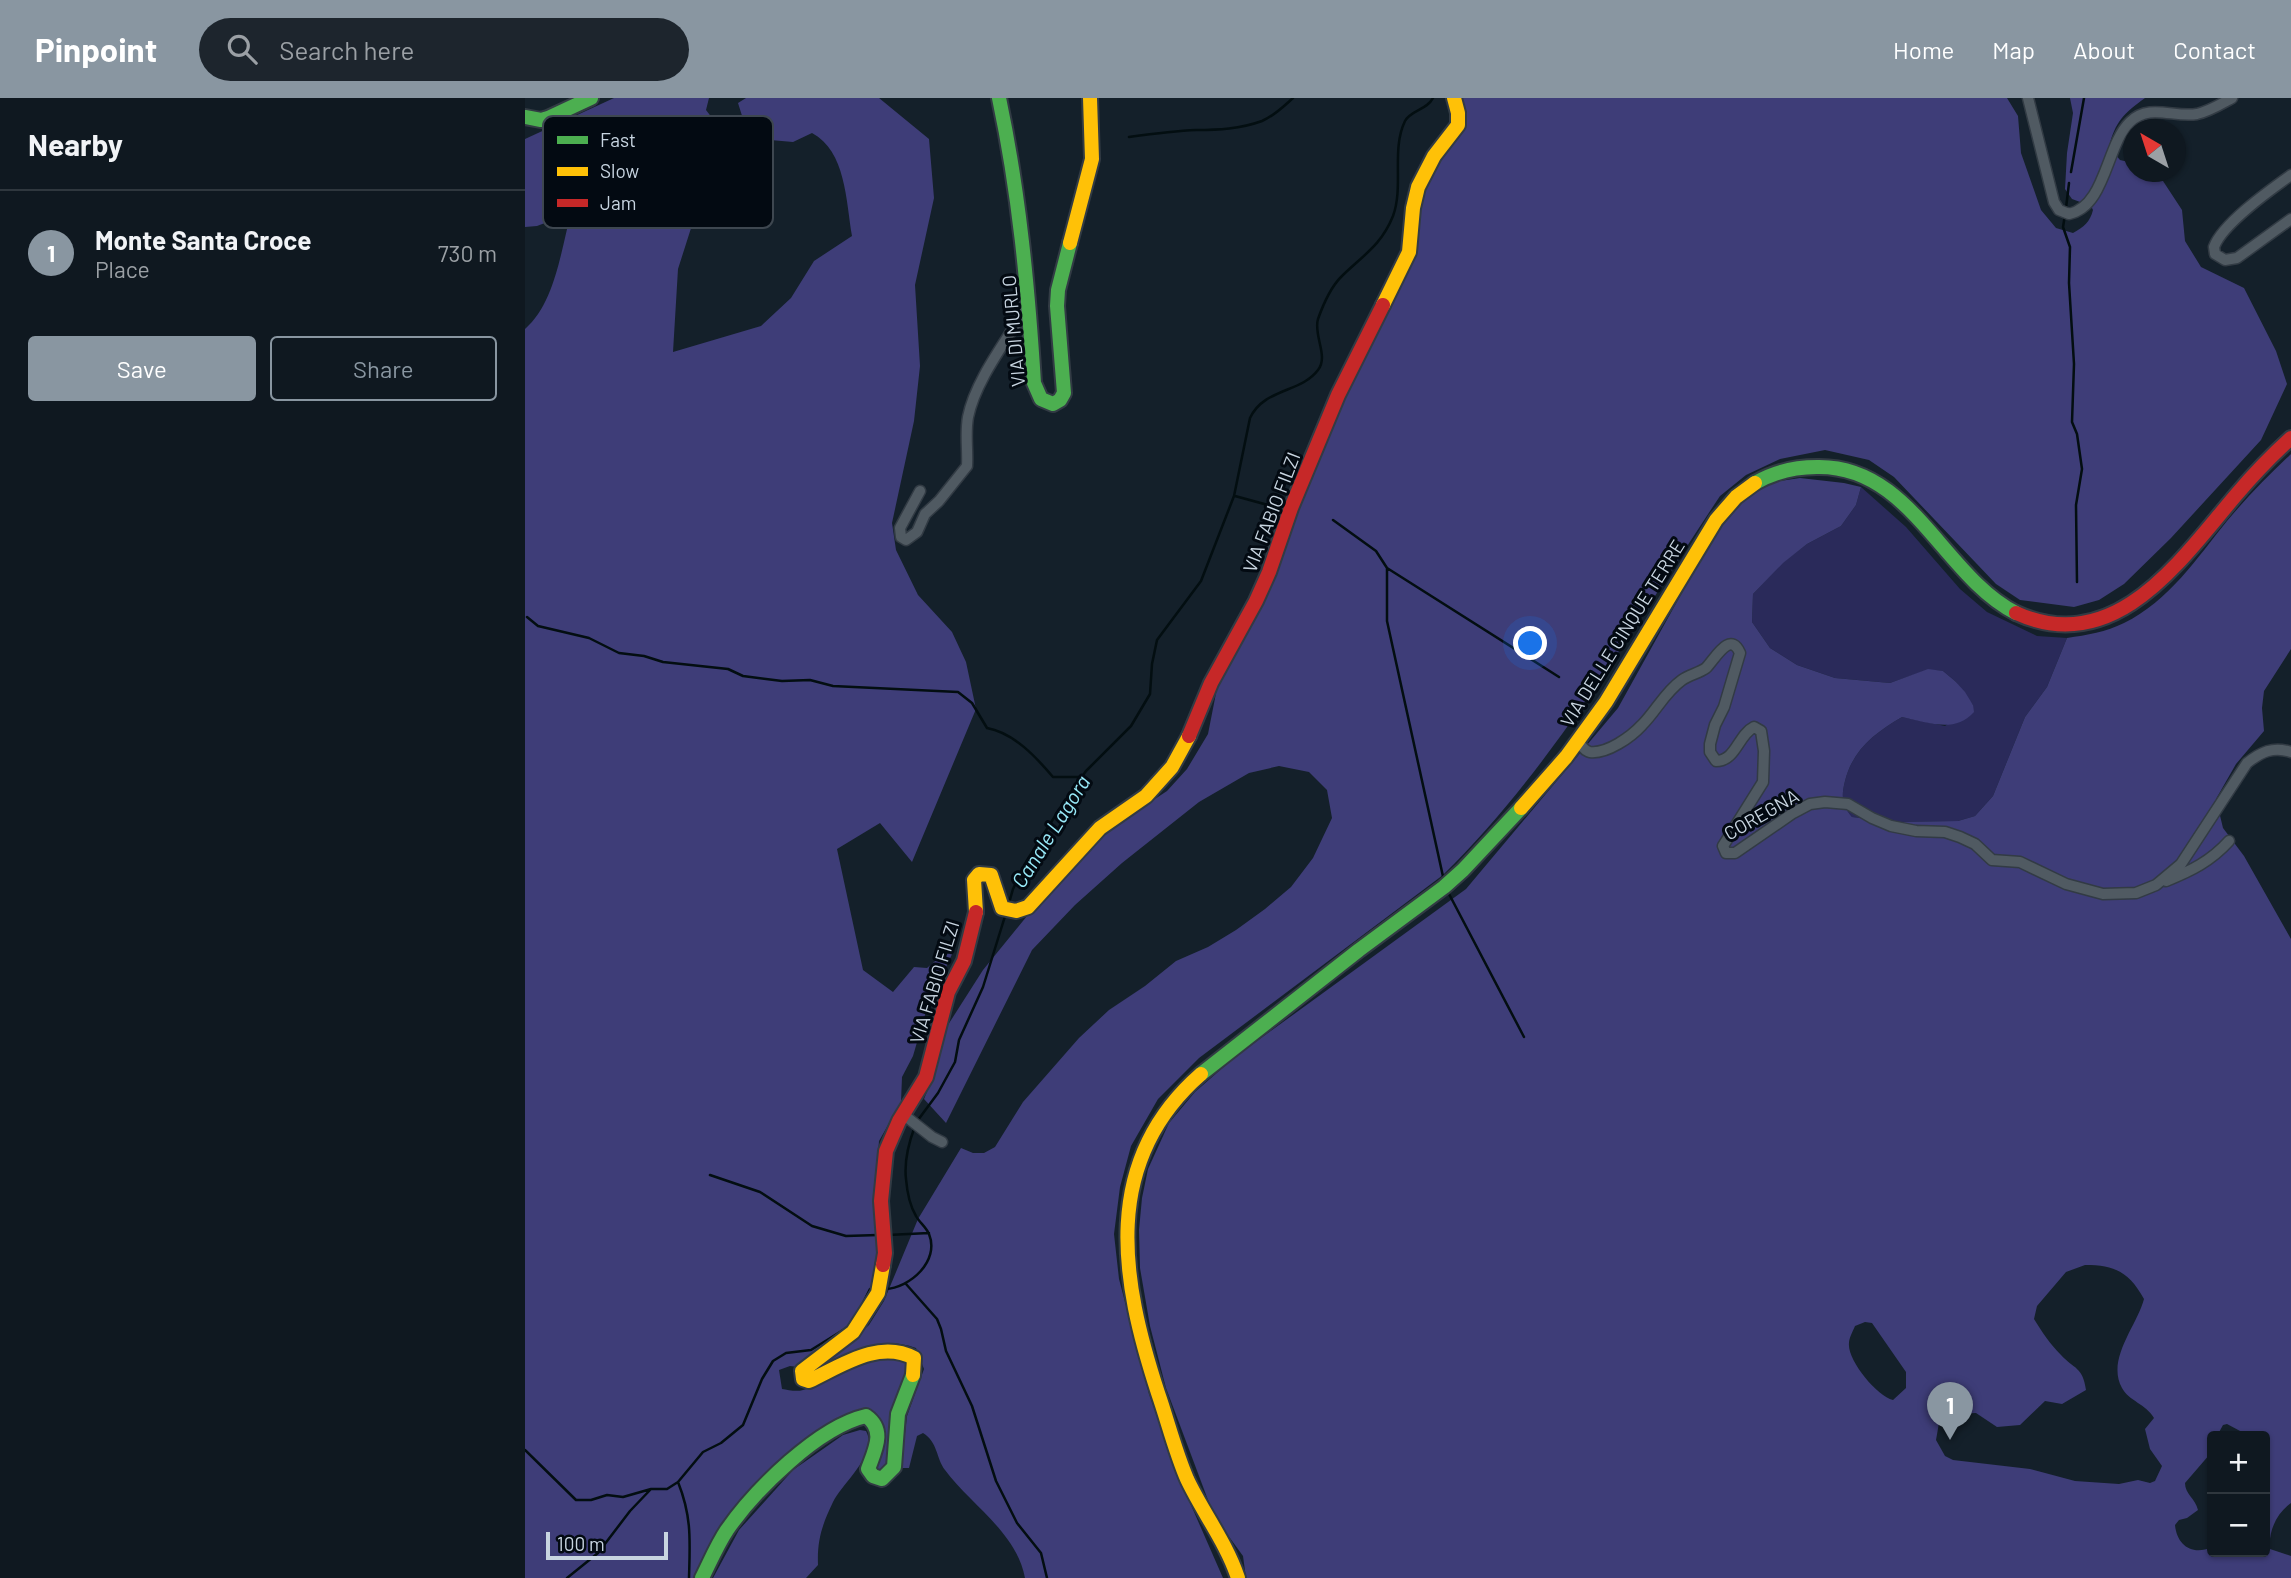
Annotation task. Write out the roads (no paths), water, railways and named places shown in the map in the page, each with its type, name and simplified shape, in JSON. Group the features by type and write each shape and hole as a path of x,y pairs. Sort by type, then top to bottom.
{"street":[{"path":"552,116 591,98"},
{"name":"VIA DI MURLO","path":"999,98 1022,224 1036,391 1044,402 1052,404 1060,400 1064,393 1058,290 1092,159 1090,98"},
{"name":"VIA FABIO FILZI","path":"702,1578 725,1533 779,1471 818,1439 847,1422 866,1416 874,1422 879,1438 868,1471 880,1480 892,1472 896,1457 898,1414 914,1373 913,1358 904,1352 882,1351 868,1354 809,1381 803,1379 801,1374 803,1369 828,1354 853,1332 878,1293 885,1253 881,1201 884,1159 888,1144 908,1118 926,1077 948,992 964,961 976,913 974,880 979,874 987,873 993,877 1002,908 1022,910 1037,898 1100,828 1146,796 1172,767 1184,747 1211,683 1257,601 1291,508 1338,395 1409,252 1412,208 1418,187 1434,156 1458,125 1454,98"},
{"path":"2028,98 2054,202 2059,210 2069,214 2082,209 2088,202 2099,186 2119,137 2130,121 2138,115 2148,112 2199,114 2232,98"},
{"path":"525,117 543,119"},
{"path":"2291,175 2255,202 2222,233 2214,247 2215,254 2225,260 2237,258 2291,219"},
{"path":"920,491 900,528 901,537 906,540 917,532 925,514 967,466 965,453 968,416 991,361 1030,302"},
{"name":"VIA DELLE CINQUE TERRE","path":"1238,1578 1230,1556 1187,1478 1145,1353 1132,1300 1126,1245 1126,1213 1145,1147 1161,1117 1176,1098 1191,1082 1467,867 1578,741 1624,675 1714,522 1738,494 1767,476 1818,466 1844,469 1875,481 1899,500 1997,603 2031,620 2070,625 2097,623 2117,614 2157,587 2266,459 2291,438"},
{"name":"COREGNA","path":"1578,741 1585,750 1591,752 1622,741 1642,726 1657,704 1682,680 1705,669 1725,646 1735,645 1740,653 1724,707 1715,725 1710,752 1716,761 1723,760 1731,754 1747,731 1754,727 1761,732 1764,751 1763,782 1723,845 1727,854 1735,853 1809,804 1847,804 1891,826 1916,831 1945,832 1960,837 1975,844 1992,860 2020,862 2066,884 2119,894 2136,893 2156,885 2187,856 2247,763 2261,752 2274,749 2291,752"},
{"path":"2156,885 2196,869 2229,841"},
{"path":"908,1118 942,1142"}],"waterway":[{"path":"1129,137 1245,126 1271,117 1293,98"},
{"name":"Canale Lagora","path":"1009,903 1026,862 1062,805 1086,771 1131,726 1150,694 1157,640 1201,581 1234,496 1250,418 1264,401 1302,383 1318,370 1322,352 1317,325 1322,308 1337,281 1377,243 1388,226 1398,193 1401,132 1408,117 1433,98"},
{"path":"2071,172 2084,98"},
{"path":"2066,208 2069,183"},
{"path":"2065,215 2063,227 2070,247 2069,283 2074,364 2072,422 2077,434 2082,469 2076,505 2077,582"},
{"path":"1235,496 1279,508"},
{"path":"1333,520 1376,551 1387,568 1559,677"},
{"path":"1387,568 1387,621 1444,881"},
{"path":"527,617 538,626 589,638 619,653 663,662 728,669 743,676 782,681 810,680 833,686 958,692 972,703 987,728 1015,740 1053,777 1080,777"},
{"path":"1448,892 1524,1037"},
{"name":"Canale Lagora","path":"918,1120 938,1093 955,1062 959,1040 983,987 1006,913"},
{"name":"Canale Lagora","path":"885,1289 904,1284 913,1278 927,1263 930,1254 929,1234 914,1212 906,1184 906,1159 915,1126"},
{"path":"710,1175 760,1192 812,1226 846,1236 878,1235"},
{"path":"888,1235 929,1233"},
{"path":"906,1284 937,1319 946,1351 972,1406 996,1481 1017,1523 1041,1553 1047,1578"},
{"name":"Canale Lagora","path":"861,1307 870,1289 875,1289"},
{"name":"Canale Lagora","path":"525,1450 576,1500 591,1500 607,1495 623,1497 651,1489 667,1489 678,1482 703,1452 721,1443 743,1425 762,1379 773,1361 786,1353 811,1350 848,1327 853,1319"},
{"path":"678,1482 688,1518 689,1578"},
{"path":"567,1578 598,1553 630,1511 651,1489"}],"place":[{"name":"Monte Santa Croce","path":"1950,1440"}]}
